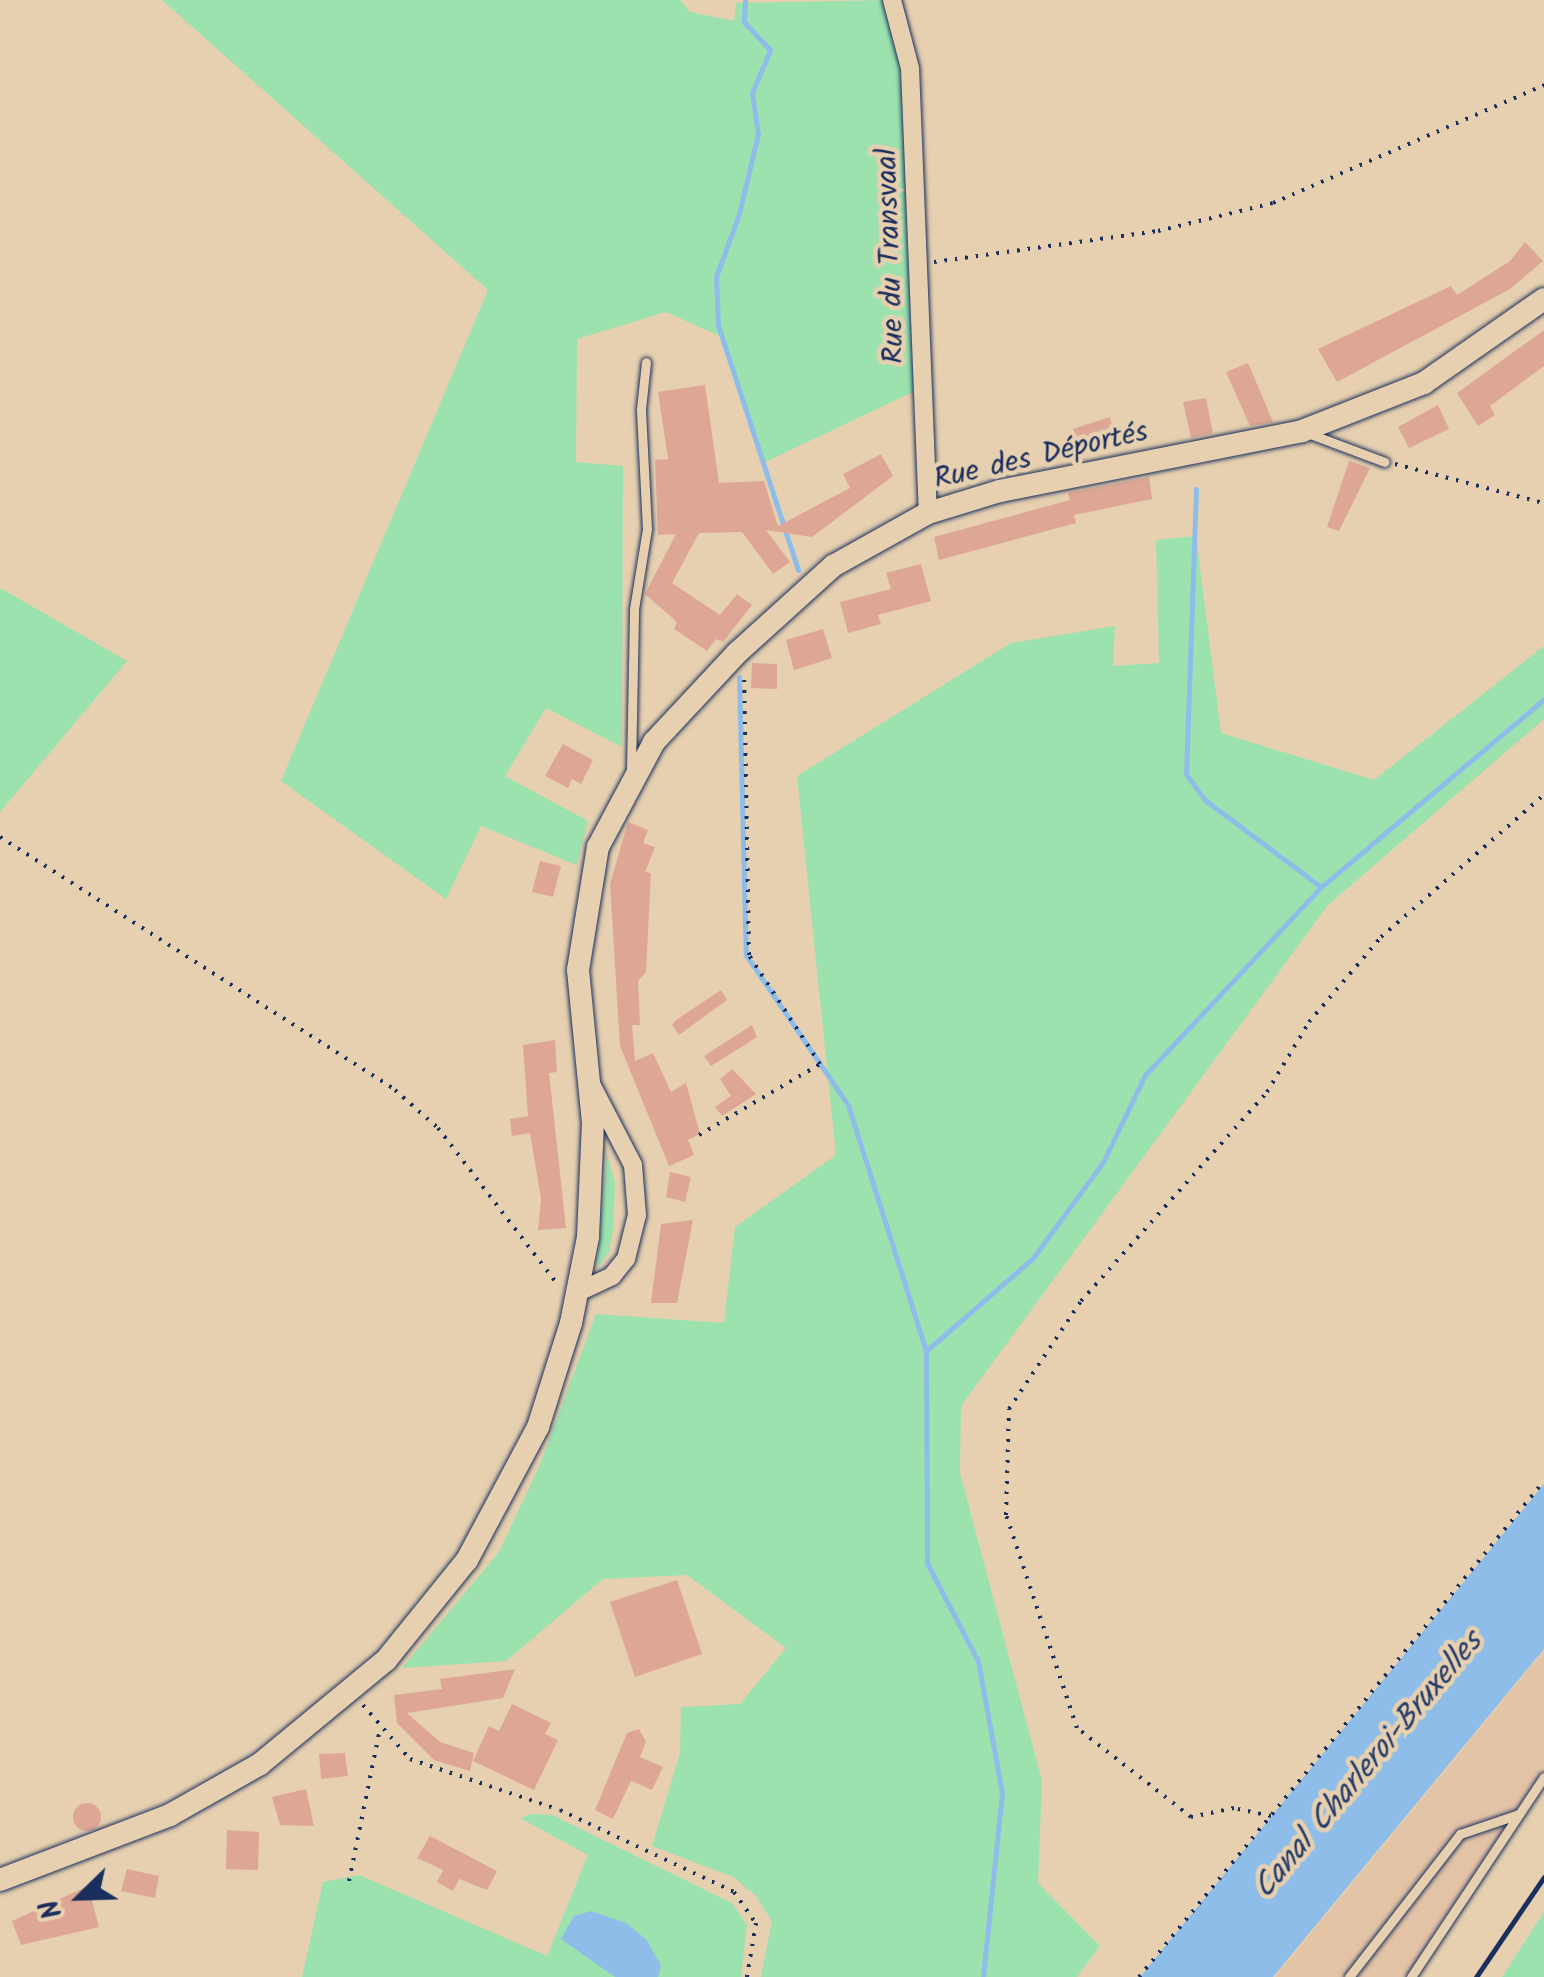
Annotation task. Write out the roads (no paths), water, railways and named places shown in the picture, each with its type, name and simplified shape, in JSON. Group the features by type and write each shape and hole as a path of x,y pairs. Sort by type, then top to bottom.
{"street":[{"name":"Rue du Transvaal","path":"892,0 910,68 928,512"},
{"name":"Rue des Déportés","path":"0,1880 170,1815 260,1764 354,1692 423,1618 503,1499 538,1427 576,1292 593,1179 590,1080 578,970 584,900 598,847 631,778 654,742 737,654 834,566 928,512 1000,491 1302,431 1424,383 1544,299"},
{"name":"Rue des Déportés","path":"576,1292 612,1276 626,1259 637,1214 633,1165 590,1080"}],"lane":[{"path":"631,778 634,609 646,529 641,408 646,362"},
{"path":"1302,431 1385,462"},
{"path":"1411,1977 1544,1776"},
{"path":"1349,1977 1460,1834 1519,1814"}],"water":[{"name":"Canal Charleroi-Bruxelles","path":"1544,1484 1544,1649 1273,1977 1140,1977"},
{"path":"591,1911 626,1923 647,1940 661,1966 658,1977 615,1977 561,1939 574,1916"}],"waterway":[{"path":"745,0 744,22 770,50 752,93 758,134 739,214 716,277 718,325 798,570"},
{"path":"1196,489 1186,774 1205,800 1321,887"},
{"path":"739,677 746,955 848,1105 926,1351 927,1563 978,1661 1002,1793 983,1977"},
{"path":"926,1351 1033,1258 1103,1162 1145,1075 1321,887 1544,699"}],"railway":[{"path":"1476,1977 1544,1877"}]}
